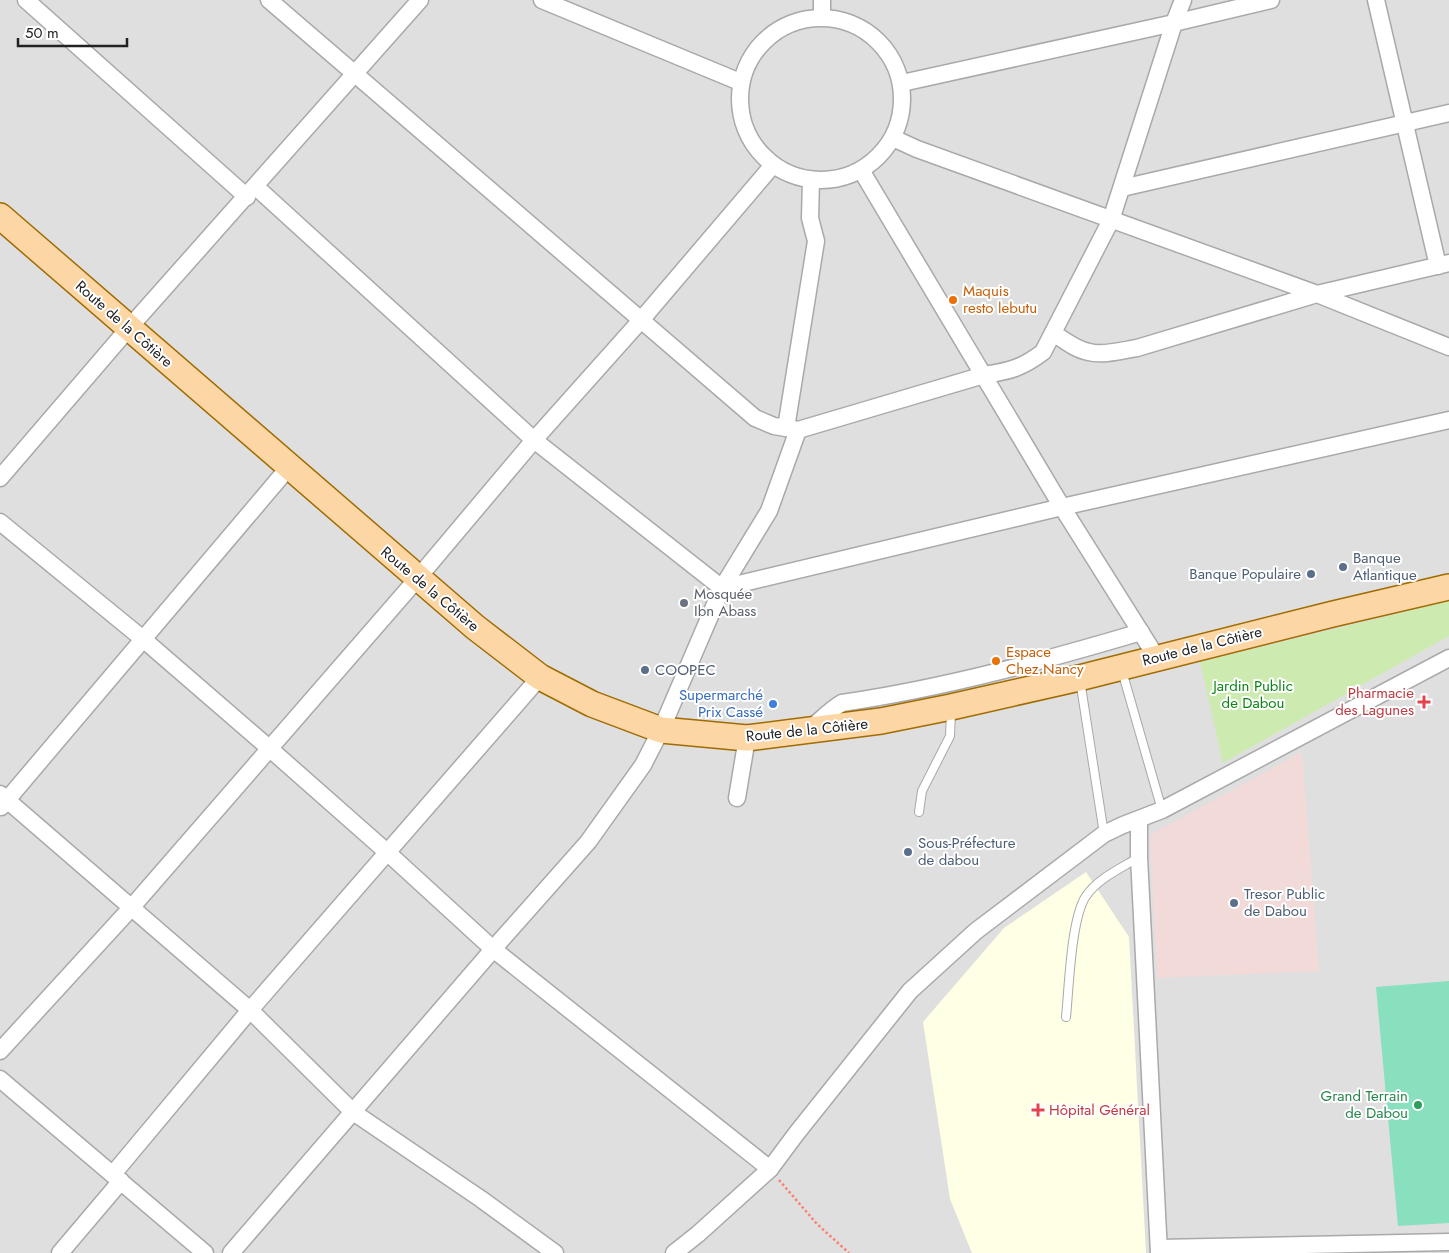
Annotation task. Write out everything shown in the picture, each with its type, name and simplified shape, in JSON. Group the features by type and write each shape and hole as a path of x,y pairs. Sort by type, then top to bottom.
{"main road":[{"name":"Route de la Côtière","path":"0,216 128,329 475,627 540,677 592,704 661,730 747,738 806,732 879,710 951,707 1079,678 1449,587"}],"street":[{"path":"26,0 252,192 534,440 722,588"},
{"path":"270,0 754,418 774,426 792,429 984,376 1010,371 1028,364 1042,352 1111,220 1183,0"},
{"path":"0,478 128,329 252,192 420,0"},
{"path":"542,0 740,82"},
{"path":"822,0 822,17"},
{"path":"902,83 1271,0"},
{"path":"1053,333 1089,353 1137,348 1317,294 1444,265 1405,123 1376,0"},
{"path":"822,17 850,22 874,36 892,57 902,83 902,111 893,138 879,156 861,170 837,179 811,180 791,175 772,165 756,148 744,128 739,105 740,82 750,56 769,34 794,21 822,17"},
{"path":"1122,188 1449,113"},
{"path":"893,138 1111,220 1317,294 1449,347"},
{"path":"0,1051 132,908 534,440 642,320 772,165"},
{"path":"861,170 1062,507 1157,658"},
{"path":"231,1253 493,949 588,842 643,765 661,730 722,588 769,512 792,429 816,241 810,218 811,180"},
{"path":"722,588 1062,507 1449,420"},
{"path":"289,467 143,639 2,800 132,908 250,1010 354,1112 481,1199 555,1253"},
{"path":"0,522 143,639 269,748 493,949 770,1168"},
{"path":"879,710 954,683 1074,652 1141,632"},
{"path":"1074,652 1079,678"},
{"path":"674,1253 698,1234 770,1168 910,991 976,930 1104,834 1162,810 1449,658"},
{"path":"60,1253 250,1010 540,677"},
{"path":"951,707 954,683"},
{"path":"737,798 747,738"},
{"path":"1139,820 1139,857 1159,1250 1392,1248 1449,1242"},
{"path":"0,1079 205,1253"}],"lane":[{"path":"1121,667 1162,810"},
{"path":"1079,678 1104,834"},
{"path":"919,812 922,791 950,736 951,707"},
{"path":"1066,1017 1078,912 1086,896 1099,882 1139,857"}],"path":[{"path":"770,1168 817,1224 849,1253"}],"shaded area":[{"path":"0,0 1449,0 1449,1253 0,1253"},
{"name":"Tresor Public de Dabou","path":"1302,752 1319,971 1157,978 1150,835"},
{"name":"Hôpital Général","path":"1086,872 1129,937 1146,1253 972,1253 950,1199 923,1022 1004,928"}],"green space":[{"name":"Jardin Public de Dabou","path":"1449,601 1449,636 1223,763 1200,662"},
{"name":"Grand Terrain de Dabou","path":"1449,981 1449,1223 1398,1226 1376,987"}],"place":[{"name":"Maquis resto lebutu","path":"953,300"},
{"name":"Banque Atlantique","path":"1343,567"},
{"name":"Banque Populaire","path":"1311,574"},
{"name":"Mosquée Ibn Abass","path":"684,603"},
{"name":"Espace Chez Nancy","path":"996,661"},
{"name":"COOPEC","path":"645,670"},
{"name":"Pharmacie des Lagunes","path":"1424,702"},
{"name":"Supermarché Prix Cassé","path":"773,704"},
{"name":"Sous-Préfecture de dabou","path":"908,852"},
{"name":"Tresor Public de Dabou","path":"1234,903"},
{"name":"Grand Terrain de Dabou","path":"1418,1105"},
{"name":"Hôpital Général","path":"1038,1110"}]}
